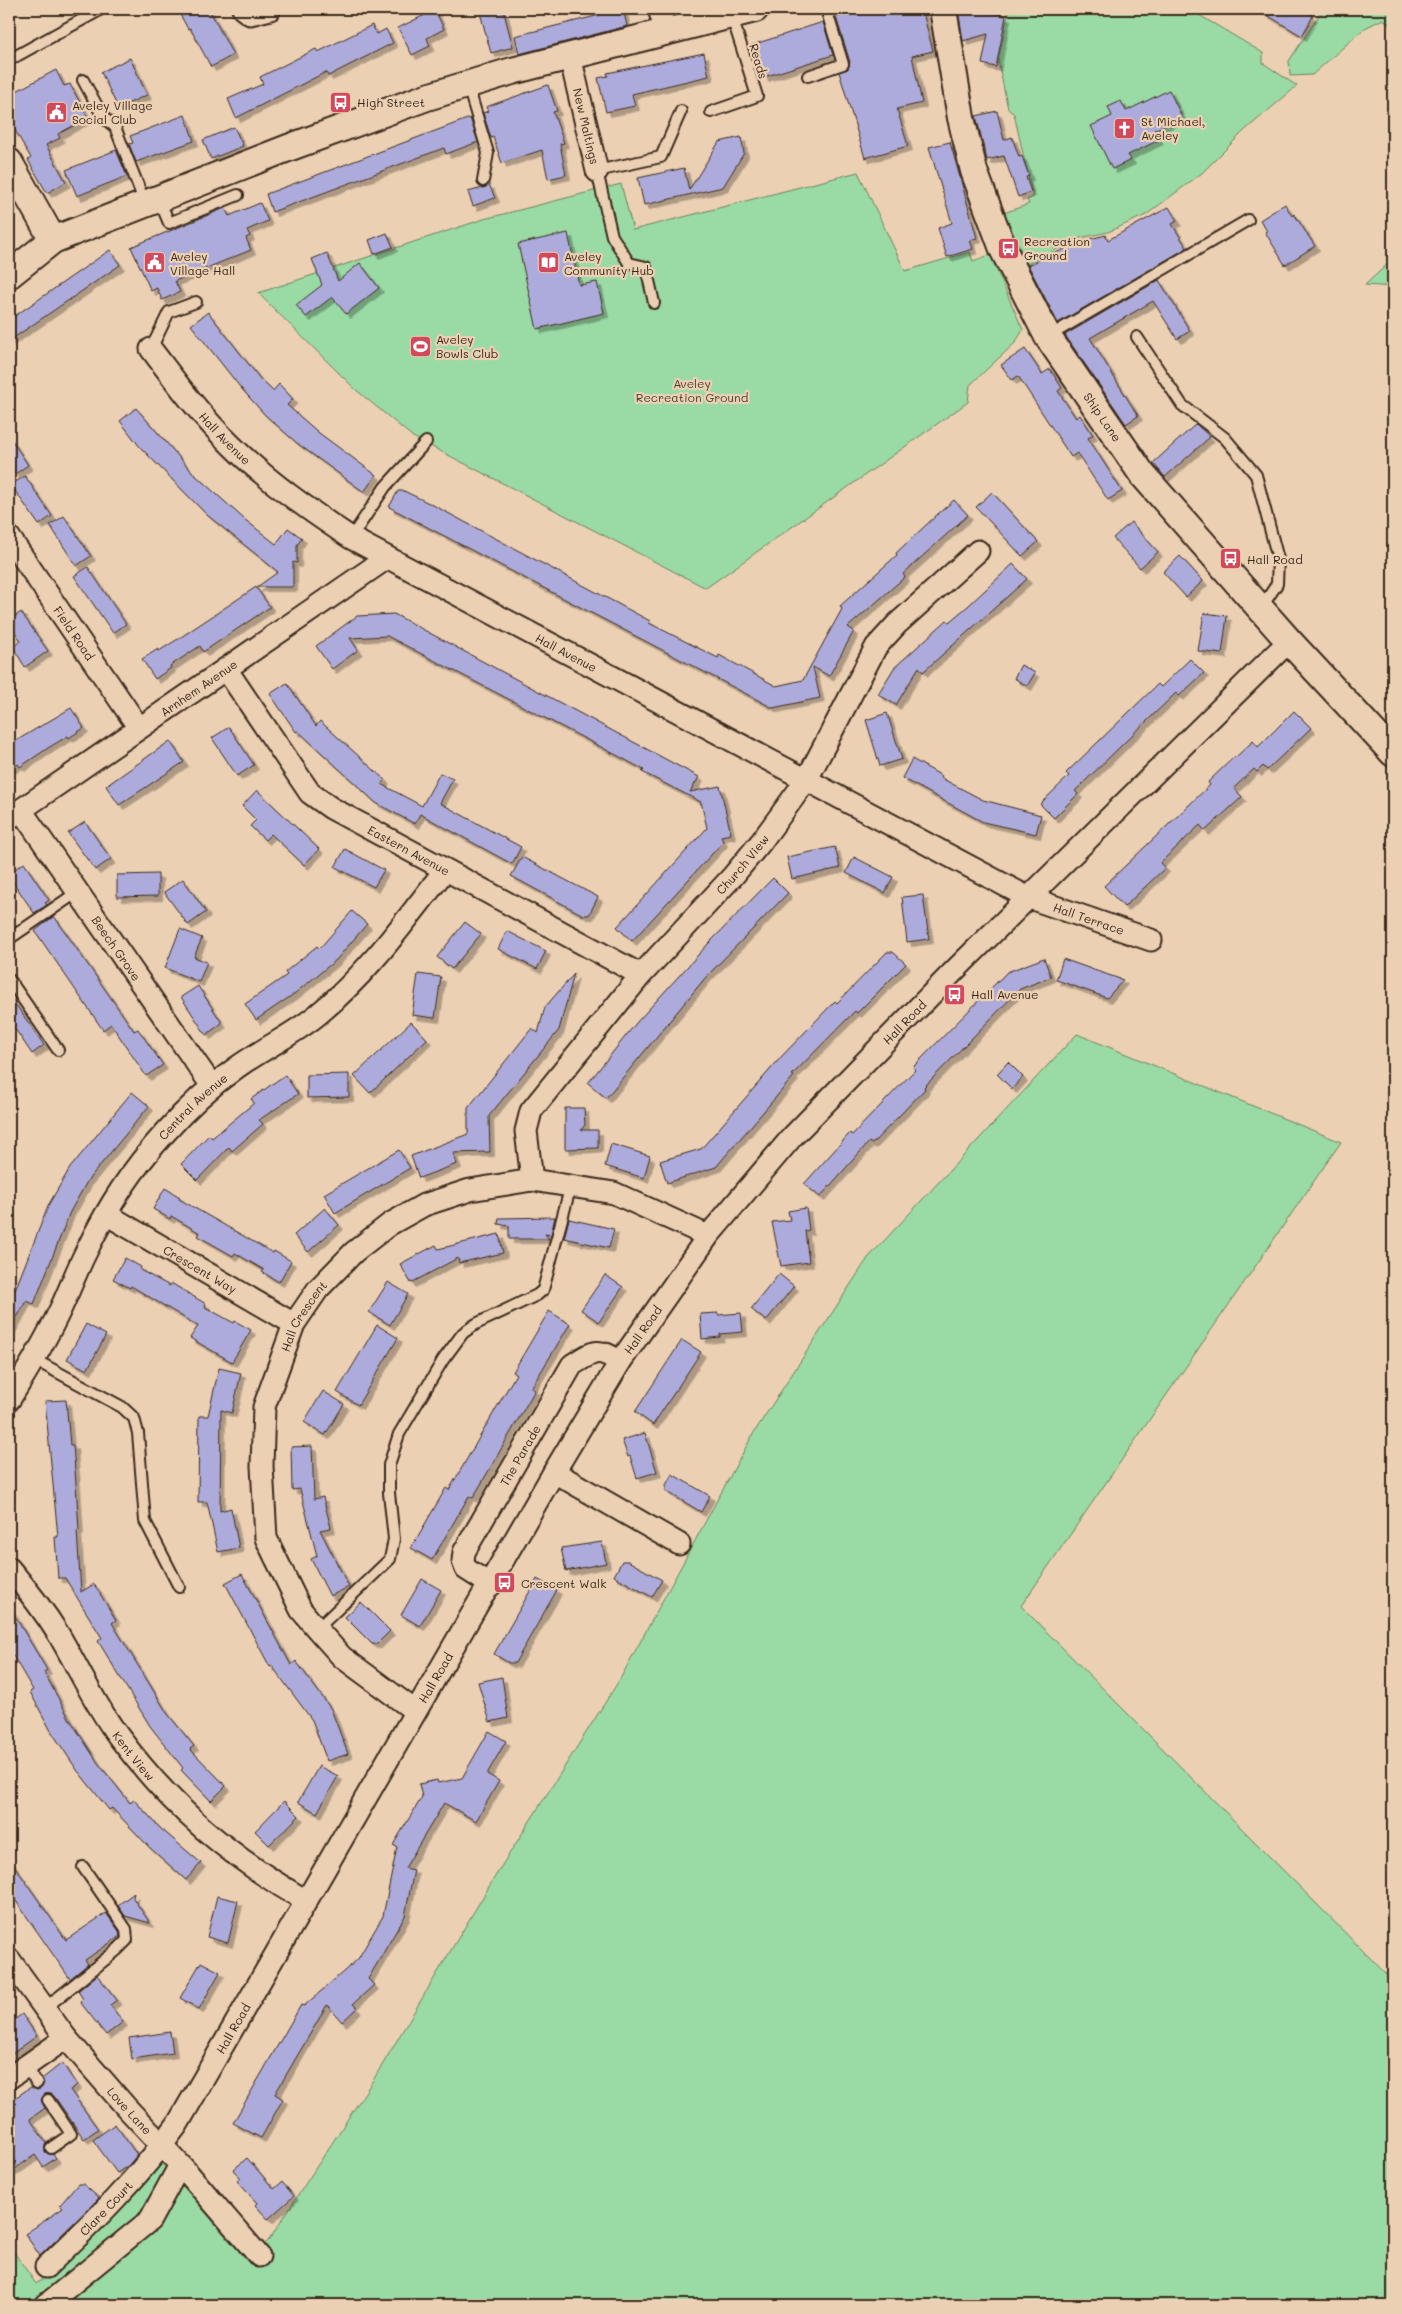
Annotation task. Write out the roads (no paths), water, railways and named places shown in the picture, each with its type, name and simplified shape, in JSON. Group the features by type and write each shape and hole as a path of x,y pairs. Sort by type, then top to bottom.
{"street":[{"path":"243,9 250,14 270,9"},
{"name":"Ship Lane","path":"943,9 961,118 974,171 1003,248 1048,337 1142,474 1289,641 1393,753"},
{"path":"9,275 53,240 288,148 467,84 570,56 662,21 743,12"},
{"name":"New Maltings","path":"570,56 597,171"},
{"path":"9,162 53,240"},
{"name":"Hall Avenue","path":"151,349 192,403 231,446 289,495 351,538 1027,897"},
{"name":"Field Road","path":"9,537 139,728"},
{"name":"Church View","path":"532,1180 526,1131 531,1111 641,975 762,842 807,780 876,647 897,624 978,551"},
{"name":"Arnhem Avenue","path":"15,814 387,558"},
{"name":"Hall Road","path":"162,2146 177,2125 554,1472 620,1362 708,1236 792,1137 1027,897 1289,641"},
{"name":"Eastern Avenue","path":"226,670 310,793 331,808 641,975"},
{"name":"Beech Grove","path":"15,814 76,893 212,1086"},
{"name":"Central Avenue","path":"9,1400 35,1360 87,1250 106,1214 135,1168 190,1105 212,1086 236,1067 314,1018 342,994 371,964 445,870"},
{"name":"Hall Terrace","path":"1027,897 1151,940"},
{"name":"Hall Crescent","path":"415,1712 342,1658 317,1629 301,1610 266,1538 262,1466 264,1407 294,1324 318,1289 354,1252 390,1224 424,1205 470,1190 532,1180 614,1193 708,1236"},
{"name":"Crescent Way","path":"106,1214 294,1324"},
{"name":"The Parade","path":"490,1584 466,1569 463,1561 464,1552 572,1365 595,1352 606,1352 620,1362"},
{"path":"554,1472 679,1544"},
{"name":"Kent View","path":"9,1568 33,1597 58,1634 97,1704 119,1737 161,1788 192,1820 236,1856 306,1901"},
{"name":"Love Lane","path":"9,1959 66,2038 180,2164 259,2256"},
{"path":"24,2076 66,2038"},
{"name":"Clare Court","path":"46,2267 96,2220 162,2146"},
{"path":"46,2305 150,2220 180,2164"}],"lane":[{"path":"808,76 843,64 826,9"},
{"path":"9,60 98,11"},
{"name":"Reads","path":"711,112 757,96 743,12"},
{"path":"83,80 103,117 115,127 152,200 169,223 238,195"},
{"path":"467,84 488,153 483,181"},
{"name":"New Maltings","path":"597,171 662,157 681,111"},
{"path":"597,171 612,236 629,263 646,267 654,303"},
{"path":"1048,337 1248,220"},
{"path":"151,349 170,312 196,302"},
{"path":"1137,337 1182,404 1226,438 1256,475 1278,560 1277,584 1261,609"},
{"path":"351,538 385,486 426,442"},
{"path":"9,940 76,893"},
{"path":"9,979 58,1050"},
{"path":"317,1629 390,1559 394,1539 389,1493 389,1464 399,1434 443,1360 463,1333 487,1318 537,1295 543,1290 571,1185"},
{"path":"35,1360 122,1407 134,1418 138,1433 145,1521 178,1587"},
{"path":"44,2009 127,1940 126,1929 83,1867"},
{"path":"48,2100 71,2134 51,2148"}],"place":[{"name":"High Street","path":"341,102"},
{"name":"Aveley Village Social Club","path":"56,112"},
{"name":"St Michael, Aveley","path":"1125,128"},
{"name":"Recreation Ground","path":"1008,248"},
{"name":"Aveley Village Hall","path":"154,263"},
{"name":"Aveley Community Hub","path":"548,263"},
{"name":"Aveley Bowls Club","path":"420,346"},
{"name":"Hall Road","path":"1231,559"},
{"name":"Hall Avenue","path":"955,994"},
{"name":"Crescent Walk","path":"505,1583"}],"park label":[{"name":"Aveley Recreation Ground","path":"692,390"}]}
